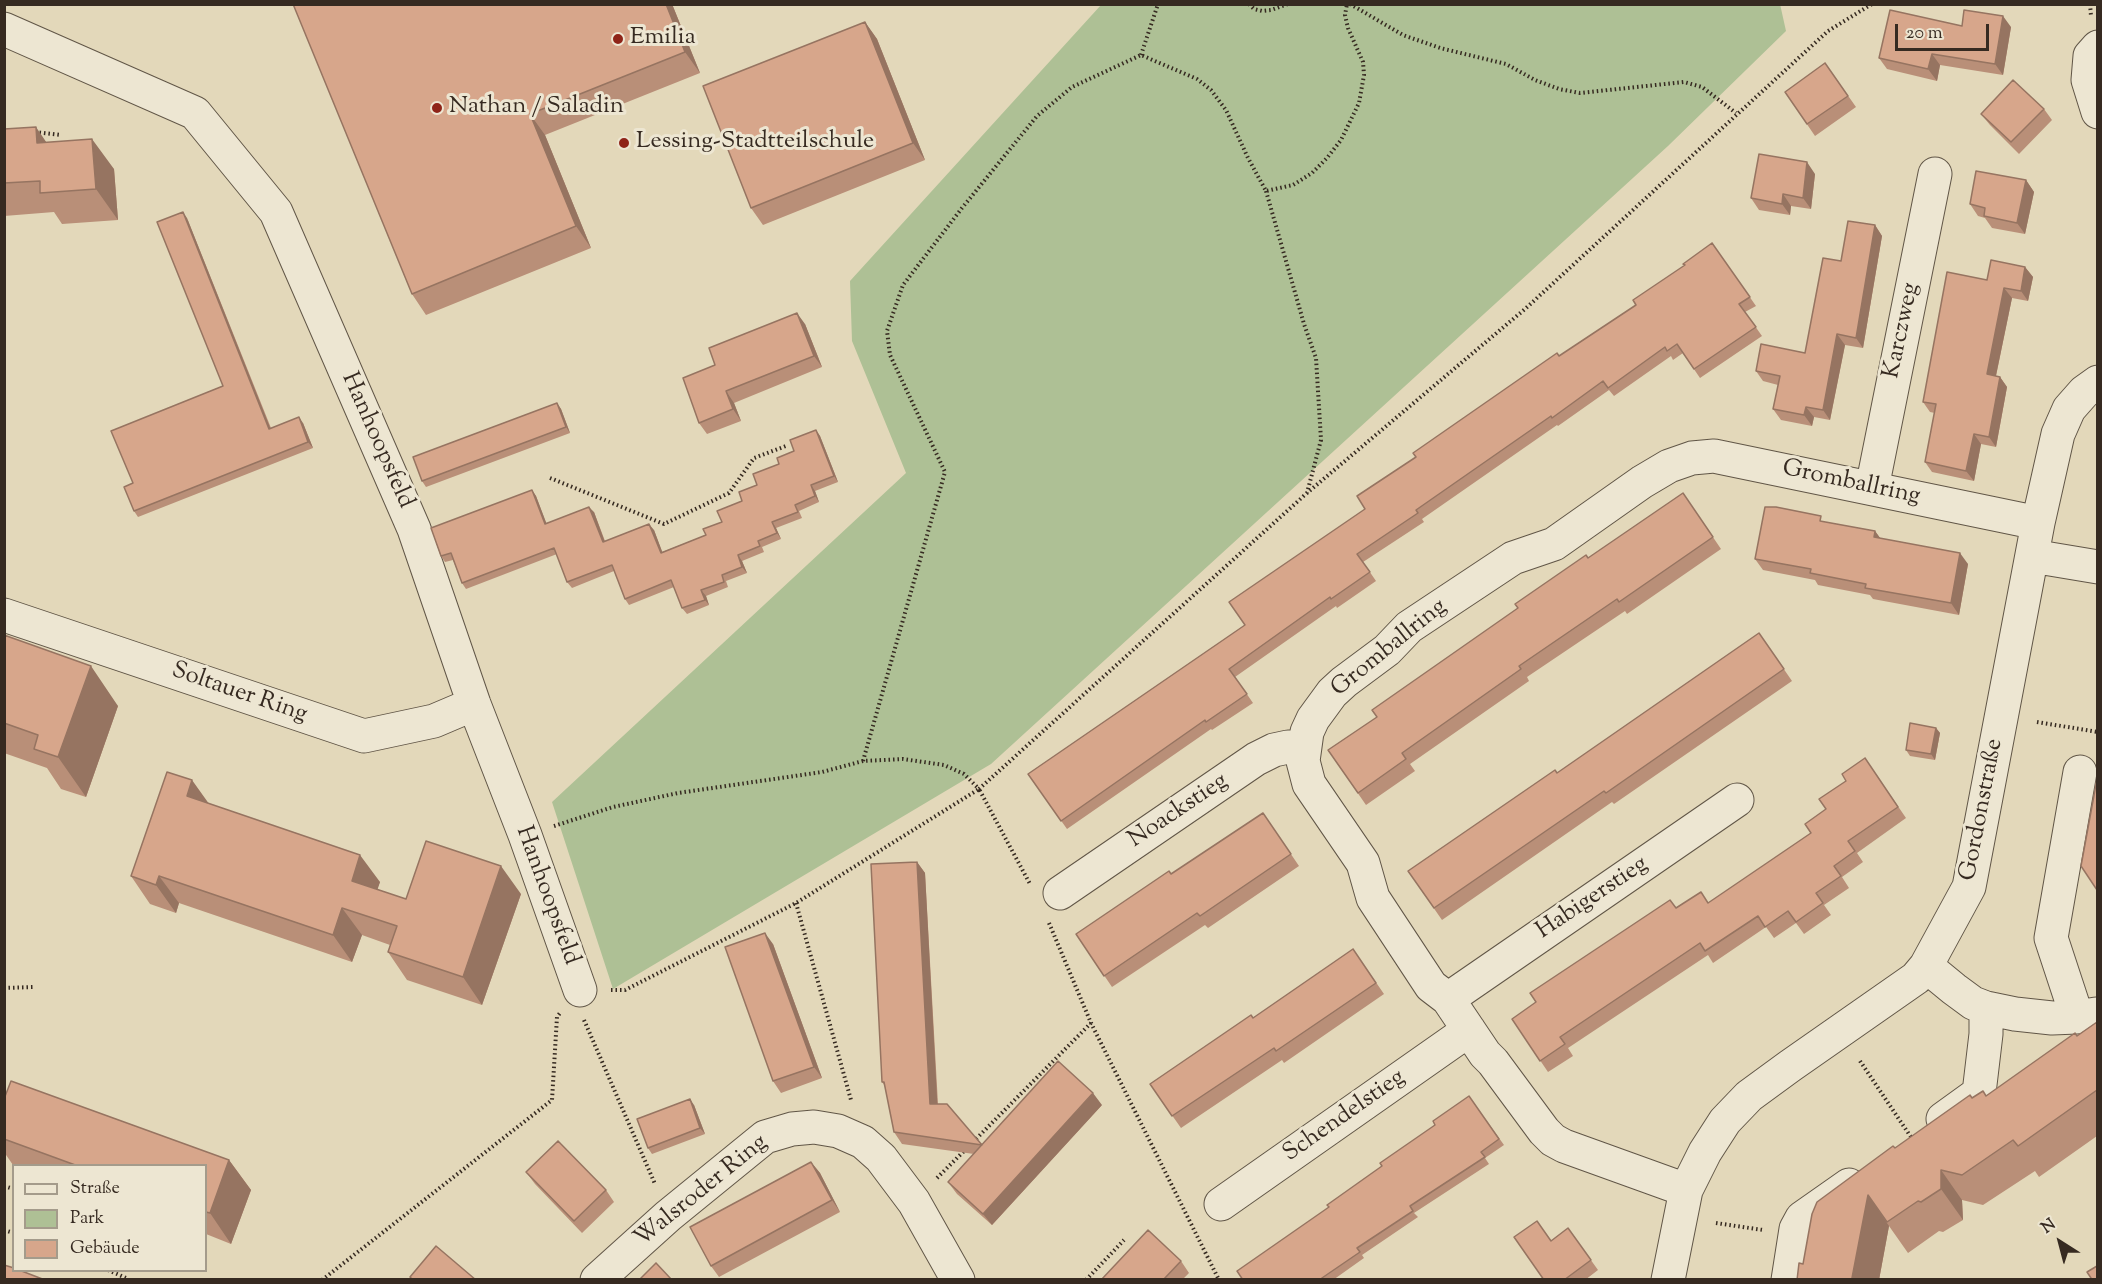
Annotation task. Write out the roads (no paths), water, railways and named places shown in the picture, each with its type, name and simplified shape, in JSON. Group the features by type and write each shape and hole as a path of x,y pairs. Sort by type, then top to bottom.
{"street":[{"name":"Hanhoopsfeld","path":"4,29 195,112 276,212 414,529 474,704 525,835 580,990"},
{"path":"2097,47 2090,56 2088,80 2097,112"},
{"name":"Karczweg","path":"1872,488 1935,174"},
{"name":"Gordonstraße","path":"1668,1280 1686,1190 1705,1152 1725,1121 1749,1096 1916,978 1926,966 1969,887 2038,523 2058,434 2076,400 2097,382"},
{"name":"Gromballring","path":"1686,1190 1553,1140 1485,1054 1448,999 1431,986 1373,898 1363,863 1310,784 1303,761 1304,747 1313,719 1332,693 1359,669 1387,650 1409,627 1513,558 1554,544 1642,482 1669,466 1692,458 1714,456 2038,523"},
{"path":"2032,556 2097,567"},
{"name":"Soltauer Ring","path":"4,615 364,736 434,721 474,704"},
{"name":"Noackstieg","path":"1045,898 1256,759 1274,750 1304,747"},
{"path":"1926,966 1964,996 1986,1008 2052,1018 2087,1015 2051,938 2080,772"},
{"name":"Habigerstieg","path":"1448,999 1737,800"},
{"path":"1913,1140 1979,1094 1986,1034 1986,1008"},
{"name":"Schendelstieg","path":"1221,1204 1469,1030"},
{"name":"Walsroder Ring","path":"597,1280 668,1216 765,1137 792,1129 814,1126 838,1131 863,1142 882,1158 914,1202 958,1280"},
{"path":"1788,1280 1796,1229 1802,1218 1876,1166"}],"place":[{"name":"Emilia","path":"618,39"},
{"name":"Nathan / Saladin","path":"437,108"},
{"name":"Lessing-Stadtteilschule","path":"624,143"}]}
